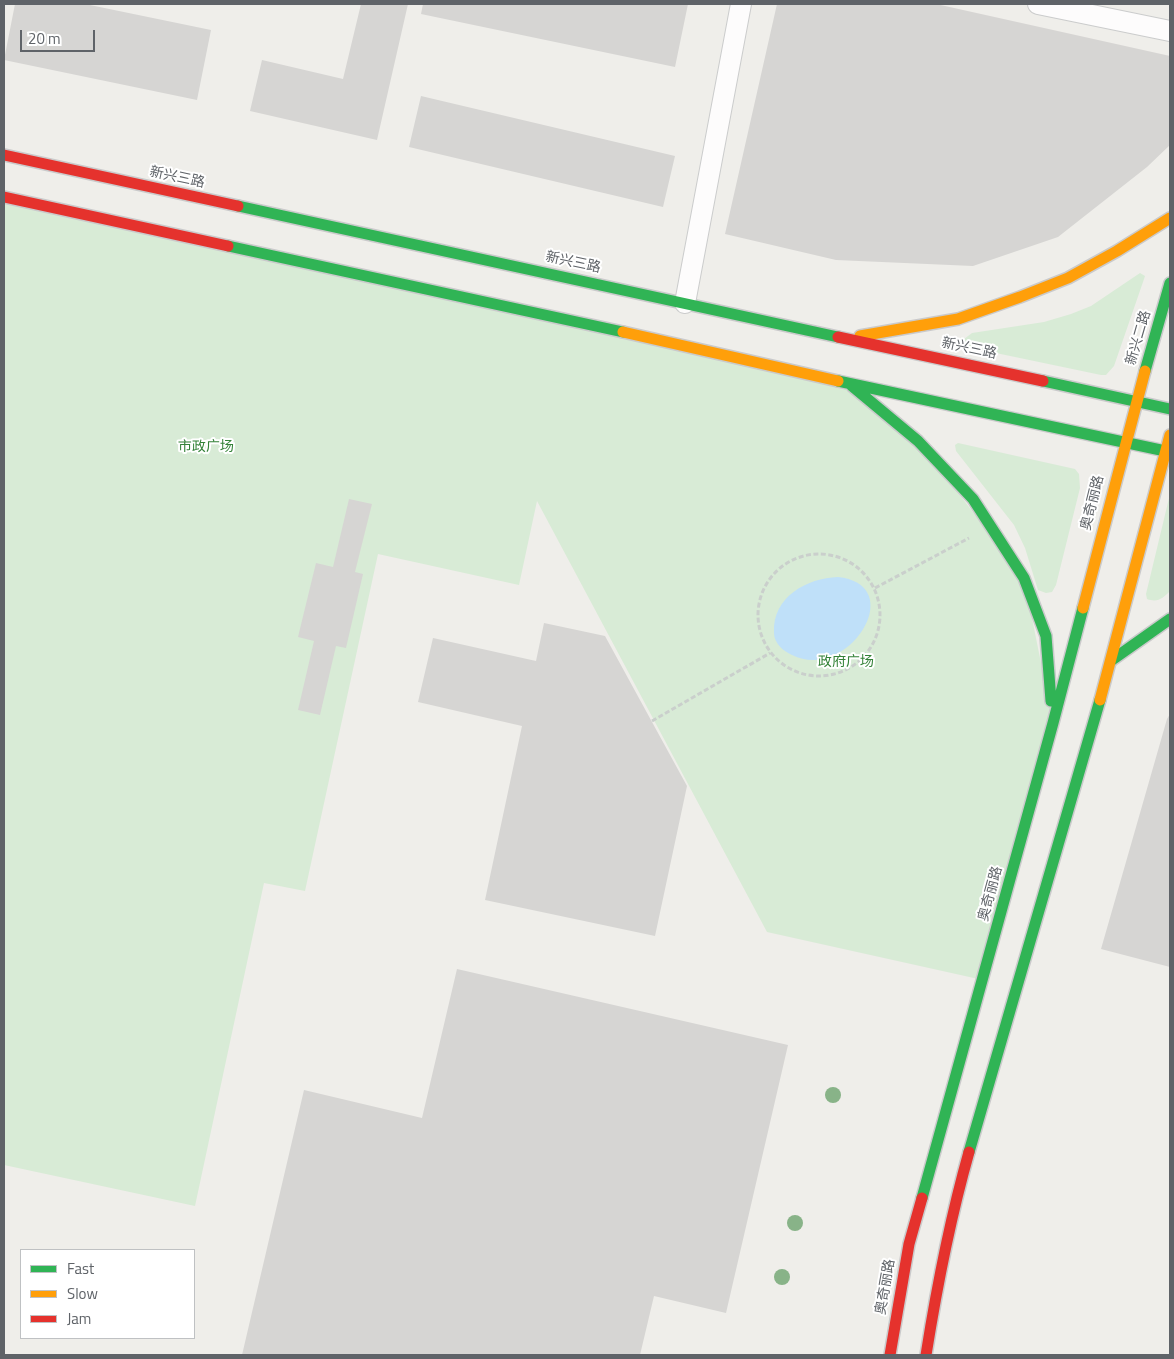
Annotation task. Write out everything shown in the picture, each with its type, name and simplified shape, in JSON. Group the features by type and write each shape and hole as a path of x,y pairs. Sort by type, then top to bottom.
{"main road":[{"name":"新兴三路","path":"4,156 1136,401"},
{"path":"4,197 1168,452"},
{"path":"847,338 958,319 1020,297 1068,278 1117,251 1170,218"},
{"name":"新兴二路","path":"1124,442 1170,283"},
{"path":"849,383 918,441 973,499 1024,578 1046,636 1053,723"},
{"path":"1136,401 1170,409"},
{"path":"926,1355 940,1270 955,1201 1112,660 1168,452 1170,433"},
{"name":"奥奇丽路","path":"890,1355 909,1244 1053,723 1124,442"},
{"path":"1112,660 1170,619"}],"street":[{"path":"684,303 740,4"},
{"path":"1038,4 1170,31"}],"path":[{"path":"875,588 991,526"},
{"path":"813,554 827,554 846,559 863,572 875,588 881,607 880,628 873,646 860,662 843,673 823,677 803,675 785,666 770,652 760,634 757,614 761,594 771,576 787,563 813,554"},
{"path":"652,721 770,652"}],"green space":[{"name":"市政广场","path":"4,197 849,383 918,441 1024,578 1053,723 983,980 767,932 537,501 519,585 378,554 305,891 264,883 195,1206 4,1165"},
{"path":"1140,273 1145,276 1114,366 1106,375 972,348 967,345 964,339 972,333 1044,322 1071,314 1091,306"},
{"path":"958,443 1075,469 1079,474 1080,488 1056,585 1052,592 1046,593 1038,590 1025,548 1014,525 956,451 955,445"},
{"path":"1170,494 1170,591 1160,599 1151,600 1147,599 1146,594"}],"water":[{"path":"838,577 859,584 869,596 870,613 863,630 850,645 833,656 813,660 792,655 785,651 777,643 774,633 775,620 785,600 794,592 815,581"}],"building":[{"path":"15,4 85,4 211,30 197,100 4,60"},
{"path":"361,4 408,4 377,140 250,111 262,60 343,79"},
{"path":"423,4 688,4 675,67 421,14"},
{"path":"777,4 936,4 1170,56 1170,145 1147,167 1058,237 973,266 836,260 725,234"},
{"path":"421,96 675,156 663,207 409,147"},
{"path":"349,499 372,504 355,572 363,574 346,648 336,646 320,715 298,710 314,641 298,637 316,563 333,567"},
{"path":"544,623 605,636 687,786 655,936 485,900 522,726 418,702 433,638 536,661"},
{"path":"1170,714 1170,967 1101,949"},
{"path":"457,969 788,1045 726,1313 654,1296 640,1355 242,1355 304,1090 422,1118"}],"traffic: fast":[{"path":"238,206 838,337"},
{"path":"228,246 623,332"},
{"path":"1145,371 1170,283"},
{"path":"838,381 1170,452"},
{"path":"1043,381 1170,409"},
{"path":"852,386 918,441 973,499 1024,578 1046,636 1051,701"},
{"path":"922,1198 1083,608"},
{"path":"1112,660 1170,619"},
{"path":"969,1152 1100,700"}],"traffic: slow":[{"path":"860,336 958,319 1020,297 1068,278 1117,251 1170,218"},
{"path":"623,332 838,381"},
{"path":"1083,608 1145,371"},
{"path":"1100,700 1170,435"}],"traffic: jam":[{"path":"4,155 238,206"},
{"path":"4,197 228,246"},
{"path":"838,337 1043,381"},
{"path":"926,1355 944,1253 969,1152"},
{"path":"890,1355 909,1244 922,1198"}],"park label":[{"name":"政府广场","path":"846,663"}]}
